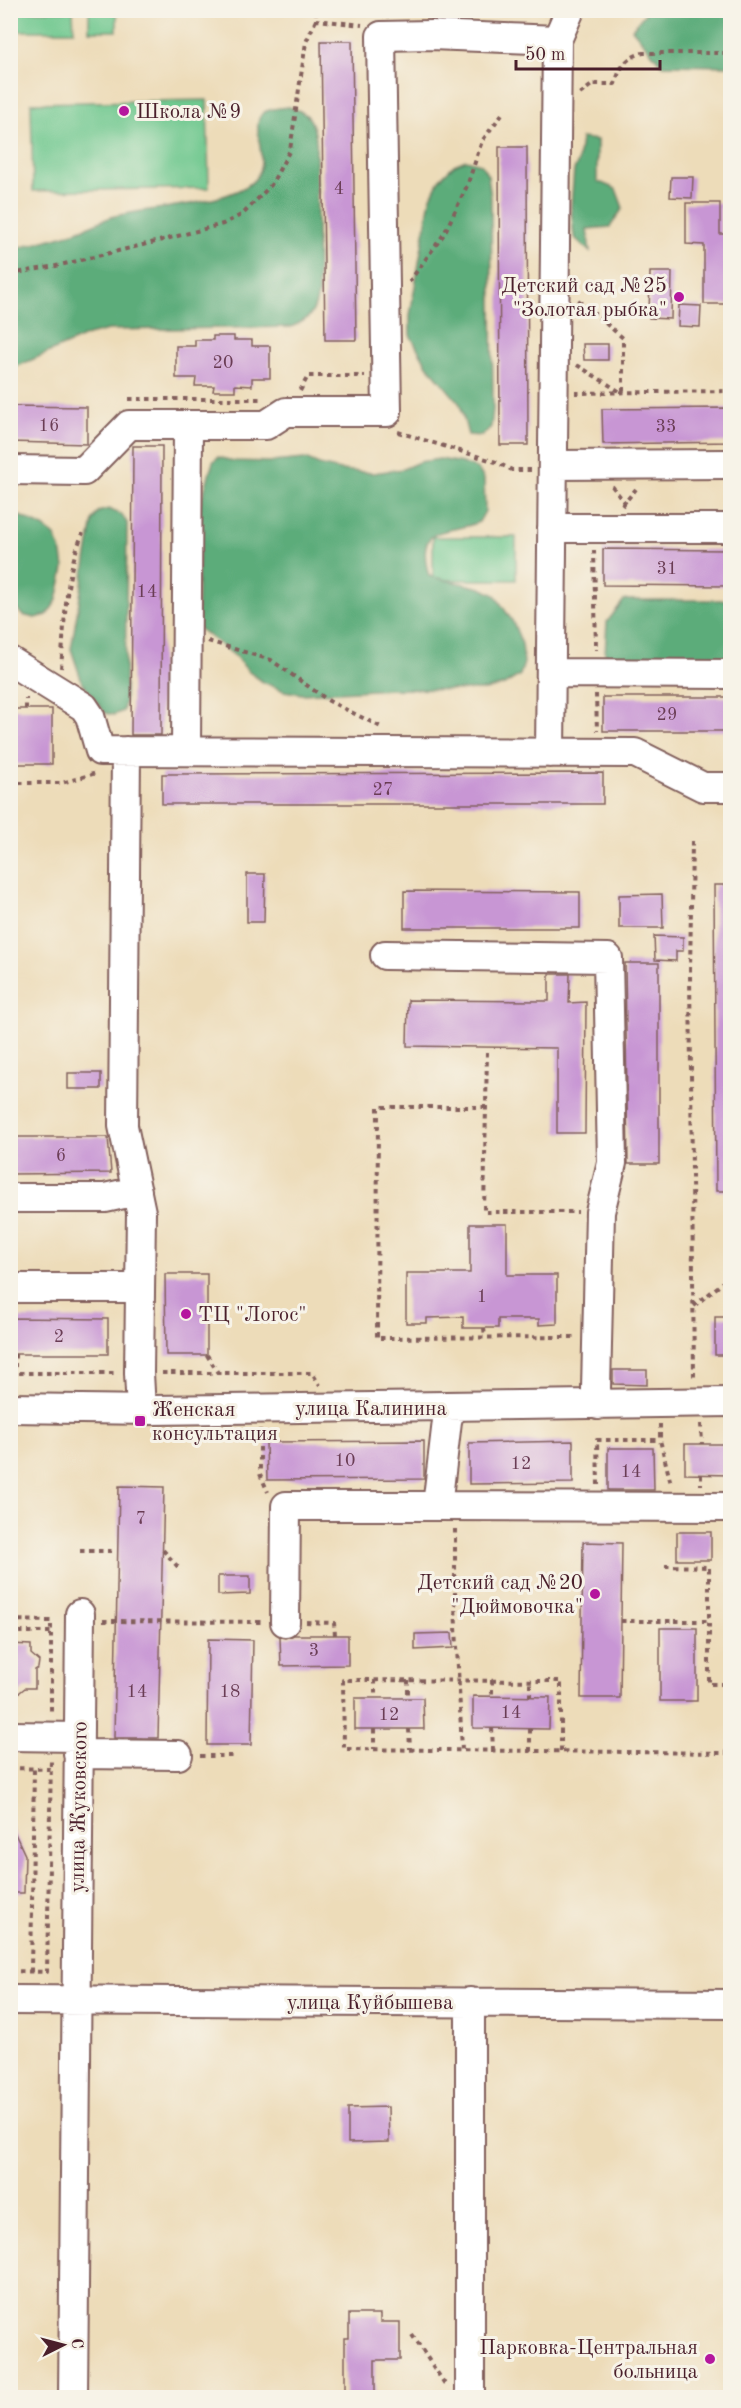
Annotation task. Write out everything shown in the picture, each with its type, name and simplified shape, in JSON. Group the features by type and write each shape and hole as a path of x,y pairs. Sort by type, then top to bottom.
{"street":[{"path":"550,753 557,40 570,10"},
{"path":"10,470 84,471 129,425 266,425 286,412 387,412 381,36 431,35 557,40"},
{"path":"186,752 188,425"},
{"path":"553,468 596,464 730,464"},
{"path":"552,528 730,528"},
{"path":"10,661 84,707 90,716 100,751 126,758 186,752 634,753 703,787 730,787"},
{"path":"551,673 730,674"},
{"path":"126,758 123,1126 141,1212 141,1410"},
{"path":"385,955 608,958 612,1163 600,1212 596,1389 598,1405"},
{"path":"10,1198 105,1198 137,1191"},
{"path":"10,1288 140,1288"},
{"name":"улица Калинина","path":"10,1408 141,1410 730,1402"},
{"path":"446,1506 447,1421 451,1407"},
{"path":"279,1622 286,1506 730,1507"},
{"name":"улица Жуковского","path":"73,2397 76,2000 62,1736 80,1617"},
{"path":"10,1736 62,1736 178,1755"},
{"name":"улица Куйбышева","path":"10,2000 730,2004"},
{"path":"459,2393 470,2002"}],"path":[{"path":"10,274 56,266 151,243 223,224 243,214 271,185 290,150 306,42 316,20 316,10"},
{"path":"316,20 374,26 381,36"},
{"path":"556,113 593,84 615,84 620,67 632,56 643,53 730,53"},
{"path":"385,316 444,234 467,186 482,141 502,114"},
{"path":"555,279 623,338 623,393"},
{"path":"554,351 623,393"},
{"path":"295,399 308,376 386,376"},
{"path":"224,391 225,399"},
{"path":"554,392 730,391"},
{"path":"129,399 272,399"},
{"path":"387,412 393,430 496,462 512,470 553,468"},
{"path":"596,464 644,528"},
{"path":"597,753 599,528 625,503 655,464"},
{"path":"60,690 69,572 83,533"},
{"path":"187,636 271,660 329,701 388,731"},
{"path":"10,783 62,783 126,758"},
{"path":"692,841 690,972 694,1377 703,1377"},
{"path":"487,1052 484,1212 600,1212"},
{"path":"486,1107 378,1107 377,1338 597,1336"},
{"path":"694,1306 730,1277"},
{"path":"484,1328 485,1337"},
{"path":"15,1354 15,1373"},
{"path":"207,1355 218,1373"},
{"path":"260,1421 260,1474 270,1495"},
{"path":"660,1421 660,1440 676,1506"},
{"path":"598,1506 597,1440 660,1440"},
{"path":"631,1440 631,1448"},
{"path":"446,1506 462,1750"},
{"path":"162,1550 178,1567"},
{"path":"80,1551 115,1551"},
{"path":"561,1751 561,1681 344,1680 344,1749 727,1753 730,1684 709,1684 709,1567 665,1566"},
{"path":"80,1617 279,1622"},
{"path":"10,1620 51,1621 51,1716 62,1736 51,1769 47,1972 10,1971"},
{"path":"621,1621 709,1621"},
{"path":"334,1623 334,1635"},
{"path":"10,1632 51,1632"},
{"path":"375,1680 375,1698"},
{"path":"408,1680 408,1698"},
{"path":"492,1680 492,1696"},
{"path":"530,1696 531,1680"},
{"path":"492,1728 493,1750"},
{"path":"374,1729 374,1749"},
{"path":"409,1729 410,1749"},
{"path":"530,1729 530,1750"},
{"path":"178,1755 235,1756"},
{"path":"10,1768 51,1769"},
{"path":"32,1972 34,1768"},
{"path":"412,2335 459,2393"}],"green space":[{"path":"10,11 73,11 74,31 11,31"},
{"path":"89,11 117,11 117,31 89,31"},
{"path":"647,11 730,11 730,66 662,65 632,29"},
{"path":"207,100 209,188 33,191 31,103"},
{"path":"289,107 308,117 316,138 318,294 313,311 307,318 291,327 108,330 88,335 11,369 11,250 69,234 115,216 199,202 245,187 255,179 260,170 259,120 268,110"},
{"path":"581,138 597,140 597,181 616,189 623,208 610,227 587,229 590,252 574,237 571,207 574,170 578,162"},
{"path":"466,160 481,164 488,176 491,198 493,409 491,427 482,436 468,435 460,404 427,365 410,335 410,315 430,199 439,180 454,165"},
{"path":"218,457 233,461 271,462 305,459 340,470 373,473 403,469 419,462 440,459 478,469 484,479 485,511 479,522 436,534 426,547 425,559 429,576 481,588 495,595 513,622 522,644 524,663 520,675 504,685 485,690 392,689 302,694 284,691 263,682 249,672 235,656 197,627 200,505 213,462"},
{"path":"109,509 122,515 127,523 125,701 123,711 114,715 105,713 82,682 71,649 93,520 98,512"},
{"path":"11,516 20,516 43,527 55,536 62,554 64,568 57,600 47,615 35,618 22,615 11,600"},
{"path":"433,537 516,537 516,580 433,580"},
{"path":"624,600 730,600 730,667 623,665 605,654 607,622"}],"building":[{"path":"321,41 352,41 356,340 325,340"},
{"path":"499,147 527,147 528,445 500,445"},
{"path":"671,177 693,177 692,198 670,197"},
{"path":"686,203 720,203 720,234 730,234 729,304 704,304 704,245 686,244"},
{"path":"650,272 672,272 671,319 649,318"},
{"path":"679,305 701,306 700,327 678,326"},
{"path":"213,336 234,336 234,340 252,340 252,346 270,346 270,378 252,378 252,386 235,385 235,391 213,391 214,386 195,386 196,378 176,378 176,346 195,346 195,340 213,340"},
{"path":"583,344 608,344 608,360 584,360"},
{"path":"10,406 87,407 87,444 10,442"},
{"path":"730,408 730,442 603,444 602,409"},
{"path":"133,446 162,446 161,735 131,735"},
{"path":"603,549 730,550 730,586 603,585"},
{"path":"603,697 730,697 730,731 603,731"},
{"path":"10,709 52,709 52,764 10,764"},
{"path":"603,773 603,804 162,804 162,774"},
{"path":"247,874 265,874 264,922 247,922"},
{"path":"714,885 730,885 730,1191 716,1191"},
{"path":"404,891 580,892 580,928 404,928"},
{"path":"662,894 663,928 619,928 619,895"},
{"path":"654,936 683,937 683,951 676,951 676,961 655,960"},
{"path":"625,963 659,963 659,1164 628,1164"},
{"path":"549,974 570,974 569,1003 586,1002 585,1133 557,1133 557,1048 407,1046 408,1000 549,1001"},
{"path":"68,1073 101,1073 101,1089 68,1089"},
{"path":"10,1137 108,1137 111,1173 10,1174"},
{"path":"470,1224 507,1224 507,1275 557,1275 557,1324 539,1325 539,1319 498,1319 498,1328 463,1328 463,1317 427,1318 427,1323 406,1323 406,1273 470,1273"},
{"name":"ТЦ \"Логос\"","path":"165,1274 207,1274 207,1355 166,1355"},
{"path":"715,1317 730,1317 730,1355 715,1355"},
{"path":"10,1318 108,1319 108,1354 10,1354"},
{"path":"613,1370 647,1370 647,1385 613,1384"},
{"path":"424,1441 424,1479 267,1480 266,1442"},
{"path":"573,1441 573,1483 469,1484 469,1443"},
{"path":"685,1444 730,1444 730,1475 685,1474"},
{"path":"608,1448 653,1448 654,1490 608,1490"},
{"path":"119,1486 164,1487 158,1738 114,1738"},
{"path":"677,1532 711,1532 711,1560 677,1560"},
{"path":"583,1542 622,1543 620,1698 581,1698"},
{"path":"218,1576 250,1576 250,1594 218,1595"},
{"path":"660,1628 697,1628 697,1701 660,1701"},
{"path":"452,1633 453,1648 415,1650 415,1634"},
{"path":"348,1635 348,1665 281,1666 280,1637"},
{"path":"208,1639 253,1640 251,1745 207,1745"},
{"path":"10,1644 31,1645 31,1654 39,1661 38,1668 35,1670 35,1688 25,1688 10,1700"},
{"path":"473,1696 550,1697 549,1729 473,1728"},
{"path":"355,1698 423,1698 424,1729 355,1729"},
{"path":"10,1823 25,1855 24,1893 10,1893"},
{"path":"388,2107 389,2142 348,2143 348,2108"},
{"path":"349,2314 380,2314 380,2322 400,2322 400,2360 375,2360 375,2397 345,2397 345,2338 349,2338"}],"place":[{"name":"Школа №9","path":"124,111"},
{"name":"Детский сад №25 \"Золотая рыбка\"","path":"679,297"},
{"name":"ТЦ \"Логос\"","path":"186,1314"},
{"name":"Женская консультация","path":"140,1421"},
{"name":"Детский сад №20 \"Дюймовочка\"","path":"595,1594"},
{"name":"Парковка-Центральная больница","path":"710,2359"}]}
